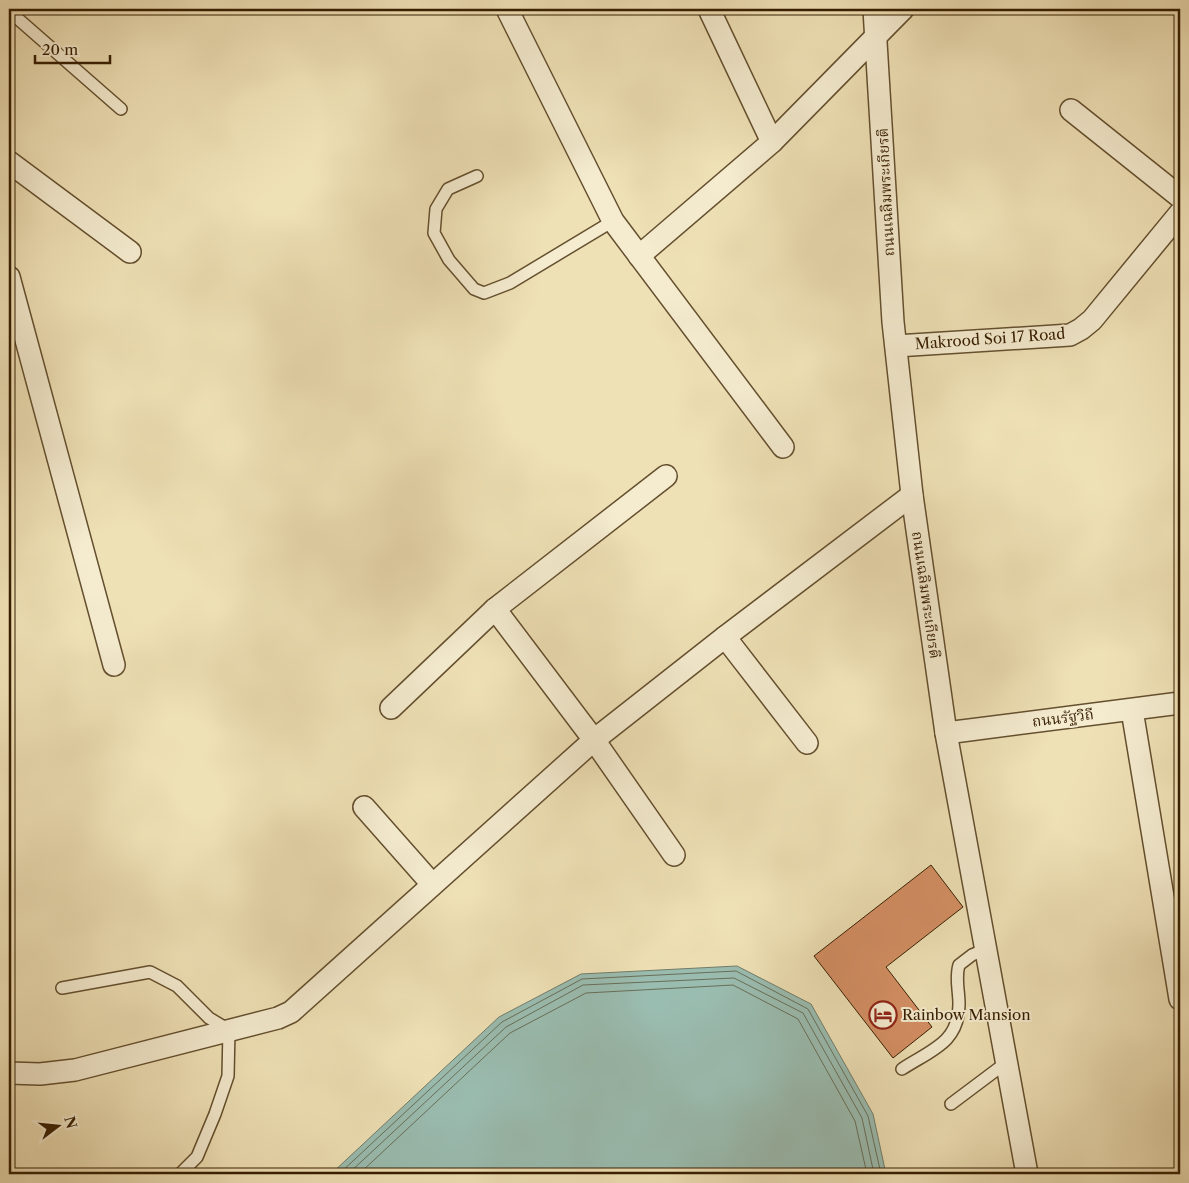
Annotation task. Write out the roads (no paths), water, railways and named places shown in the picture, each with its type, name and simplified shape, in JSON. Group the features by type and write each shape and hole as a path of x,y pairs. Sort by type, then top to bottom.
{"street":[{"path":"507,9 613,221 783,447"},
{"path":"709,9 772,142"},
{"name":"ถนนเฉลิมพระเกียรติ","path":"874,9 896,346 912,495 946,733 1027,1174"},
{"path":"639,256 772,142 904,9"},
{"path":"1071,110 1180,197"},
{"path":"9,162 130,252"},
{"name":"Makrood Soi 17 Road","path":"896,346 1070,335 1092,320 1180,213"},
{"path":"9,277 114,665"},
{"path":"390,708 495,608 666,476"},
{"path":"9,1073 40,1074 74,1070 278,1018 292,1012 594,740 725,637 912,495"},
{"path":"495,608 594,740 674,855"},
{"path":"725,637 807,743"},
{"name":"ถนนรัฐวิถี","path":"946,733 1180,703"},
{"path":"1132,710 1173,915 1180,999"},
{"path":"364,807 432,884"}],"lane":[{"path":"9,11 121,110"},
{"path":"477,176 448,189 436,209 434,233 450,260 462,275 474,289 484,293 510,283 613,221"},
{"path":"902,1069 946,1041 954,1033 959,1004 957,972 959,965 972,955 986,949"},
{"path":"62,988 150,972 177,986 209,1018 229,1030 228,1076 197,1157 180,1174"},
{"path":"951,1104 1007,1062"}],"water":[{"path":"737,966 811,1004 873,1114 886,1174 331,1174 499,1017 581,974"}],"place":[{"name":"Rainbow Mansion","path":"883,1015"}]}
